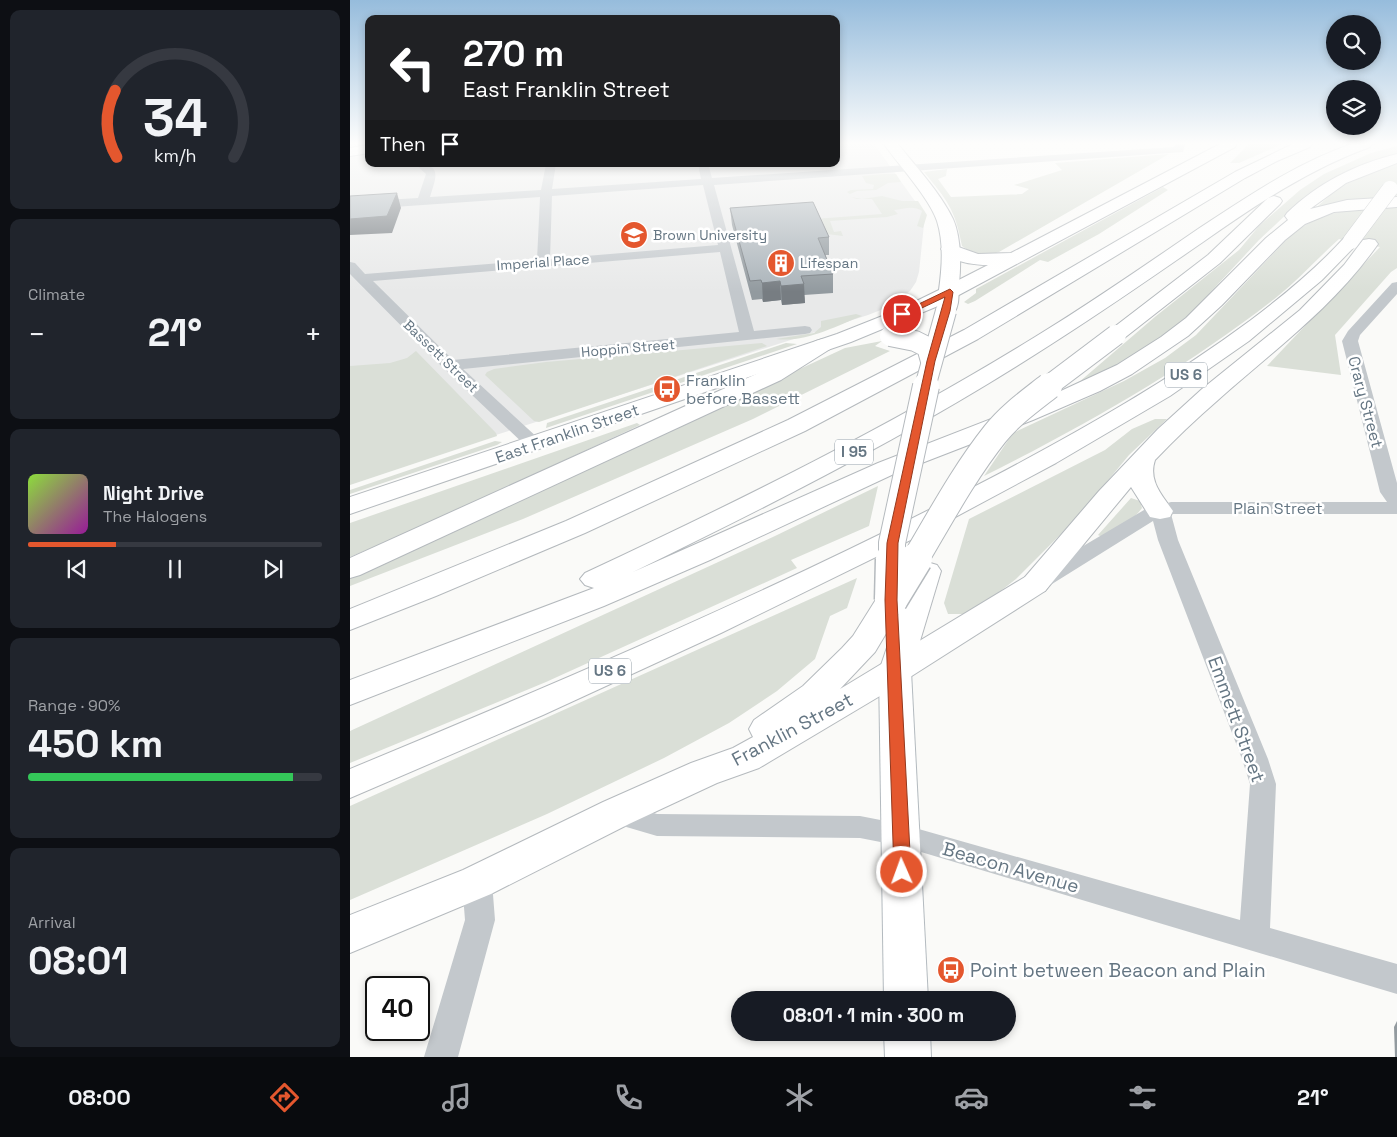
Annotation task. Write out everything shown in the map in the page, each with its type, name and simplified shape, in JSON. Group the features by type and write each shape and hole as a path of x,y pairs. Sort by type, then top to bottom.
{"main road":[{"path":"906,991 891,600 892,543 931,361 948,302 934,204 927,193"},
{"path":"1026,250 1068,220 1115,193"},
{"path":"942,250 970,258 998,259 1026,250 1138,193"},
{"path":"1098,260 1184,193"},
{"path":"350,620 605,514 806,420 907,369 995,321 1210,193"},
{"name":"I 95","path":"350,692 656,551 870,443 964,390 1046,339 1264,193"},
{"path":"704,773 815,694 864,644 981,452 1011,417 1214,259 1283,193"},
{"path":"1274,241 1291,217 1318,193"},
{"path":"350,692 595,599 675,565 890,466 1083,391 1128,368 1184,330 1220,297 1274,241 1299,220 1383,193"},
{"path":"1036,584 1090,516 1143,458 1208,396 1321,302 1346,276 1360,243 1385,219 1394,193"},
{"name":"US 6","path":"350,784 516,714 712,625 867,551 1010,479 1122,415 1226,348 1284,304 1329,264 1360,243"},
{"name":"East Franklin Street","path":"350,506 534,444 824,338 948,302 1026,250"},
{"path":"907,313 929,290 931,281"},
{"path":"350,569 773,375 824,338 890,336 915,341 927,347 931,361"},
{"path":"1143,458 1138,472 1139,479 1160,511"},
{"path":"895,671 947,506"},
{"name":"Franklin Street","path":"350,934 476,882 616,813 704,773 746,758 895,671 1036,584"},
{"path":"907,1041 908,1057"}],"street":[{"path":"423,201 425,193"},
{"path":"350,206 543,193"},
{"path":"543,262 548,193"},
{"path":"712,193 748,336"},
{"name":"Imperial Place","path":"361,278 726,248"},
{"name":"Bassett Street","path":"350,266 534,444"},
{"name":"Crary Street","path":"1397,286 1353,334 1350,341 1390,492 1397,503"},
{"name":"Hoppin Street","path":"451,365 748,336 824,338"},
{"name":"Plain Street","path":"1160,511 1171,508 1199,507 1397,508"},
{"name":"Franklin Street","path":"1036,584 1144,518 1160,511"},
{"name":"Emmett Street","path":"1160,511 1168,540 1255,758 1263,784 1254,937"},
{"name":"Beacon Avenue","path":"616,813 657,825 860,827 901,835 1397,979"},
{"path":"441,1057 480,920 476,882"}],"shaded area":[{"path":"350,193 909,193 925,215 919,272 916,282 910,291 886,308 350,482"},
{"path":"941,193 948,193 951,197 1101,193 999,252 990,255 969,251 962,246 953,214"},
{"path":"1151,193 1163,193 1099,234 1048,262 1040,260 975,301 968,304 964,302 976,293 976,289"},
{"path":"1296,193 1309,193 1259,240 1179,326 1091,381 1071,389 1156,316 1239,250 1259,226"},
{"path":"1332,193 1397,193 1397,199 1318,206"},
{"path":"882,196 902,201 918,201 927,215 923,228 917,226 922,211 912,208 894,210 898,214 887,217 830,221 834,232 841,231 843,236 827,234 814,219 882,214 872,199 862,199"},
{"path":"1397,207 1397,268 1391,272 1335,335 1341,375 1267,366 1380,247 1339,239 1278,296 1208,347 1136,394 984,476 1013,433 1124,381 1165,358 1196,335 1292,234 1305,225 1317,219 1342,212 1368,208"},
{"path":"856,314 862,316 820,333 787,340 776,339 814,333 821,327 821,321"},
{"path":"882,341 875,346 890,351 753,419 523,519 350,586 350,578 845,348"},
{"path":"762,343 767,346 539,422 534,421 485,375 494,369 546,362"},
{"path":"786,343 797,344 546,428 547,423"},
{"path":"416,351 497,436 350,485 350,366 390,363 407,358"},
{"path":"1155,419 1167,419 1129,455 1077,518 1016,579 971,614 948,614 944,603 969,519 1105,450 1132,429"},
{"path":"637,423 640,425 437,520 350,557 350,523"},
{"path":"495,441 502,442 350,494 350,490"},
{"path":"878,486 869,526 791,560 797,568 546,682 350,763 350,731 775,536"},
{"path":"1131,498 1140,501 1142,508 1138,513 1124,525 1102,537 1098,535"},
{"path":"857,578 847,608 830,616 815,659 777,691 729,723 664,758 547,814 350,900 350,806"}],"building":[{"path":"397,193 387,216 350,219 350,196"},
{"name":"Lifespan","path":"813,202 829,237 818,238 833,274 801,276 804,284 781,286 780,281 762,283 761,280 750,281 730,208"}],"place":[{"name":"Brown University","path":"634,235"},
{"name":"Lifespan","path":"781,263"},
{"name":"Franklin before Bassett","path":"667,389"},
{"name":"Point between Beacon and Plain","path":"951,970"}],"route":[{"path":"902,314 950,292 931,361 892,543 891,600 902,872"}]}
